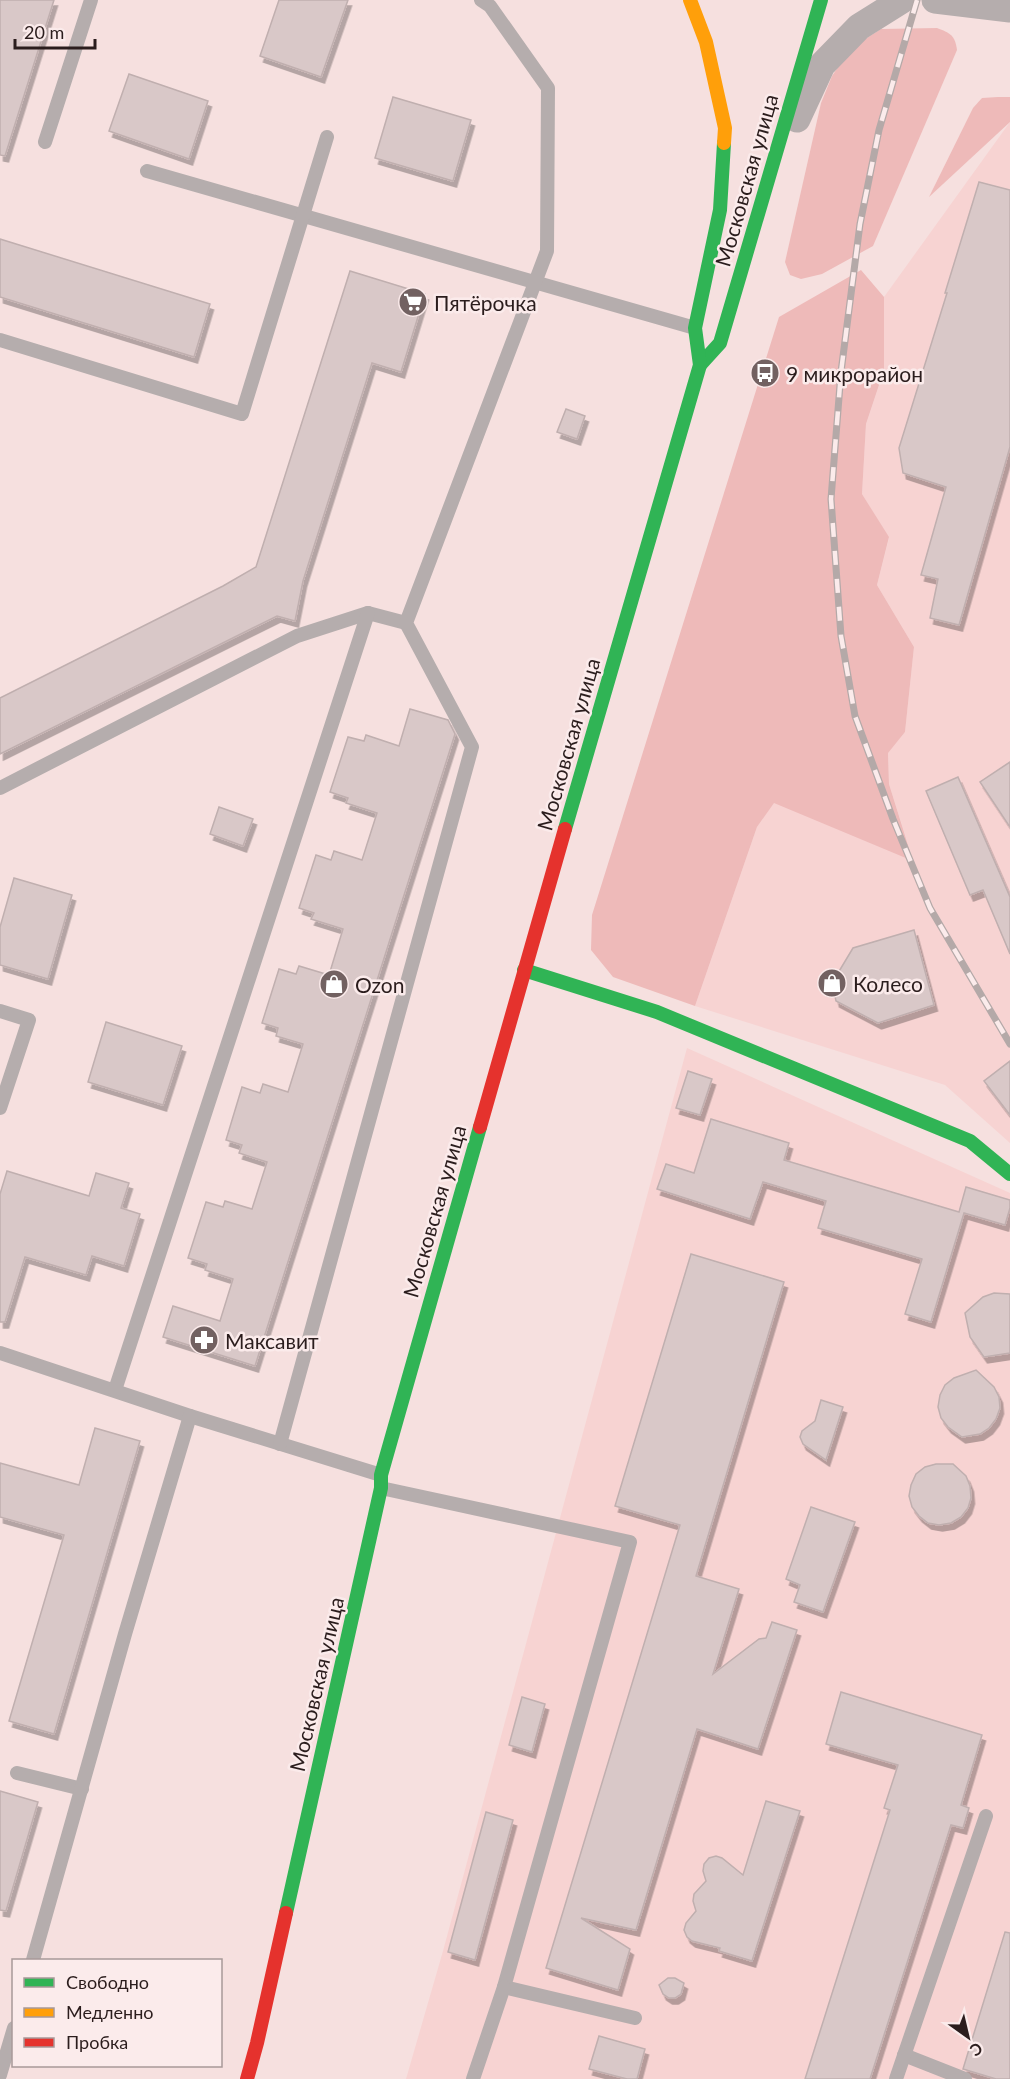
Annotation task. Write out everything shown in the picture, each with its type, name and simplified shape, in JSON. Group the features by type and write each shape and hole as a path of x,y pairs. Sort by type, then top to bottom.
{"main road":[{"name":"Московская улица","path":"247,2079 258,2043 381,1482 524,970 700,365 695,328 720,210 726,128 706,42 690,0"},
{"name":"Московская улица","path":"700,365 720,343 821,0"},
{"path":"524,970 657,1012 970,1141 1010,1174"}],"street":[{"path":"768,183 822,65 859,27 902,0"},
{"path":"934,0 1010,9"}],"lane":[{"path":"45,141 91,0"},
{"path":"406,623 547,251 548,88 490,6 481,0"},
{"path":"0,340 242,414 327,137"},
{"path":"147,171 695,328"},
{"path":"115,1390 368,613"},
{"path":"0,788 297,636 368,613 406,623 472,747 280,1444"},
{"path":"0,1011 29,1020 0,1108"},
{"path":"0,1353 280,1444 381,1482 630,1542 504,1987 473,2079"},
{"path":"33,1959 125,1634 190,1416"},
{"path":"17,1773 82,1789"},
{"path":"896,2079 986,1816"},
{"path":"504,1987 634,2018"},
{"path":"0,2075 12,2035"},
{"path":"904,2055 965,2079"}],"shaded area":[{"path":"937,28 951,35 957,50 873,246 822,274 801,279 790,275 785,262 821,103 832,76 851,48 881,29"},
{"path":"1010,97 1010,122 929,197 973,108 982,98"},
{"path":"1010,122 1010,1143 945,1085 695,1006 757,827 774,802 913,860 889,784 888,752 905,732 914,647 877,585 889,538 862,494 866,424 884,370 884,297"},
{"path":"861,270 884,297 884,370 866,424 862,494 889,537 877,585 914,647 905,732 888,753 889,784 913,861 774,803 757,827 695,1006 613,977 591,950 592,915 779,317"},
{"path":"687,1048 1010,1193 1010,2079 406,2079 443,1951"}],"building":[{"path":"0,0 54,0 5,156 0,155"},
{"path":"279,0 348,0 321,77 260,56"},
{"path":"129,74 208,101 189,159 109,131"},
{"path":"393,97 471,120 453,181 375,158"},
{"path":"979,182 1010,190 1010,447 959,625 930,618 938,579 921,575 946,487 903,473 899,448"},
{"path":"0,239 210,304 194,357 0,297"},
{"path":"350,271 425,294 401,372 372,363 303,581 295,621 277,616 0,754 0,698 223,586 256,567"},
{"path":"566,409 585,416 577,439 557,432"},
{"path":"410,709 448,720 455,734 255,1366 163,1337 173,1306 220,1321 233,1279 205,1270 207,1264 188,1258 206,1202 223,1207 225,1201 252,1209 267,1162 239,1153 242,1145 226,1140 242,1087 260,1093 263,1084 288,1092 303,1044 276,1036 278,1028 262,1023 279,969 296,974 299,966 329,975 343,929 311,919 314,913 299,908 316,855 331,860 334,851 362,860 377,813 346,803 348,798 330,792 348,737 364,741 366,735 399,746"},
{"path":"1010,762 1010,827 980,782"},
{"path":"958,777 1010,897 1010,954 983,890 970,895 926,791"},
{"path":"219,807 253,819 243,846 210,834"},
{"path":"14,878 72,895 48,979 0,965 0,927"},
{"path":"914,930 934,1005 878,1023 836,1001 832,983 853,948"},
{"path":"106,1022 182,1046 163,1105 88,1082"},
{"path":"1010,1061 1010,1115 984,1081"},
{"path":"688,1071 712,1079 700,1115 676,1108"},
{"path":"711,1119 789,1143 784,1160 959,1212 966,1187 1010,1200 1005,1225 964,1213 931,1322 905,1314 922,1259 818,1228 826,1201 763,1182 750,1219 657,1189 666,1164 694,1173"},
{"path":"7,1171 89,1196 96,1173 129,1183 121,1208 140,1214 124,1266 92,1256 86,1275 25,1257 5,1322 0,1322 0,1194"},
{"path":"691,1254 784,1282 696,1576 739,1589 713,1674 759,1639 766,1638 772,1622 797,1630 758,1749 697,1729 636,1930 581,1918 630,1949 618,1990 546,1968 680,1525 615,1506"},
{"path":"994,1293 1010,1294 1010,1353 984,1357 970,1337 965,1313 983,1297"},
{"path":"976,1370 994,1387 999,1397 1000,1408 989,1428 980,1434 962,1437 948,1427 941,1418 938,1407 940,1395 945,1385 954,1378"},
{"path":"821,1400 843,1407 826,1460 803,1444 800,1437 802,1431 815,1421"},
{"path":"95,1428 140,1441 54,1734 9,1721 64,1535 0,1517 0,1463 79,1485"},
{"path":"936,1464 953,1464 966,1476 971,1498 968,1508 961,1517 951,1523 939,1525 928,1523 919,1516 912,1507 909,1496 916,1474 925,1467"},
{"path":"811,1507 855,1522 823,1612 794,1602 800,1585 786,1579"},
{"path":"841,1692 982,1735 961,1805 969,1808 963,1828 951,1825 870,2079 805,2079 890,1810 884,1808 898,1765 826,1744"},
{"path":"522,1697 545,1704 532,1752 509,1745"},
{"path":"0,1791 38,1802 6,1911 0,1910"},
{"path":"766,1801 800,1811 752,1961 719,1951 720,1948 692,1941 684,1930 686,1923 696,1911 693,1901 694,1894 706,1881 703,1871 704,1864 709,1858 716,1856 722,1858 743,1875"},
{"path":"486,1812 513,1820 475,1960 448,1952"},
{"path":"1005,1932 1010,1933 1010,2079 996,2079 963,2069"},
{"path":"668,1978 675,1978 684,1983 681,1994 675,1998 669,1998 663,1994 659,1985"},
{"path":"599,2036 645,2049 637,2079 627,2079 589,2069"}],"railway":[{"path":"917,0 879,130 860,224 841,372 831,499 841,636 855,716 893,819 930,908 1010,1044"}],"traffic: fast":[{"path":"700,365 720,343 821,0"},
{"path":"565,829 700,365 695,328 720,210 724,143"},
{"path":"524,970 657,1012 970,1141 1010,1174"},
{"path":"286,1913 381,1488 381,1475 480,1127"}],"traffic: slow":[{"path":"690,0 706,42 725,128 724,143"}],"traffic: jam":[{"path":"480,1127 565,829"},
{"path":"247,2079 286,1913"}],"place":[{"name":"Пятёрочка","path":"413,302"},
{"name":"9 микрорайон","path":"765,373"},
{"name":"Колесо","path":"832,983"},
{"name":"Ozon","path":"334,984"},
{"name":"Максавит","path":"204,1340"}]}
